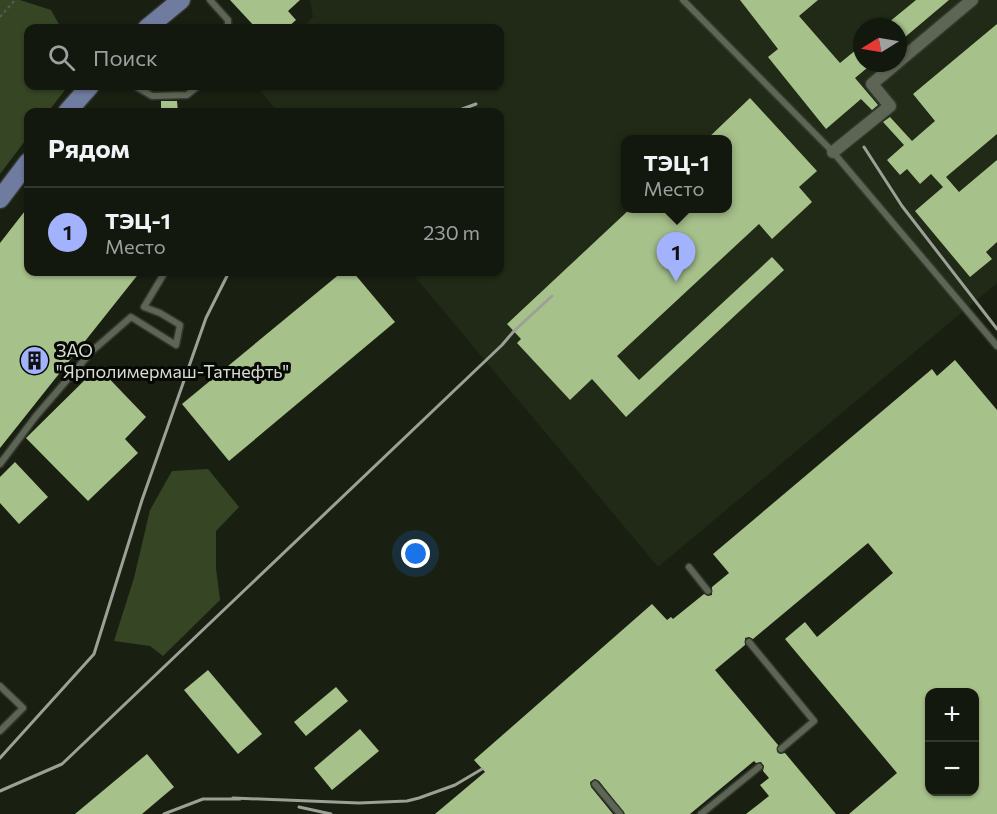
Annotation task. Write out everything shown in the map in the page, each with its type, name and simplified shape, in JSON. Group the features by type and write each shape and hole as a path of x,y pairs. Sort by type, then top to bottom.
{"main road":[{"path":"152,24 181,0"},
{"path":"71,108 86,90"},
{"path":"0,199 24,167"}],"street":[{"path":"907,55 972,0"},
{"path":"833,152 890,106 872,84 887,72"}],"lane":[{"path":"210,0 228,20 228,24"},
{"path":"683,0 833,152 997,346"},
{"path":"142,90 152,96 187,95 193,90"},
{"path":"0,464 36,416 92,351 131,317 176,345 180,326 160,313 144,308 163,276"},
{"path":"689,567 708,591"},
{"path":"749,642 814,721 781,749"},
{"path":"0,686 23,708 0,731"},
{"path":"701,814 759,767"},
{"path":"595,784 620,814"}],"path":[{"path":"0,17 15,0"}],"shaded area":[{"path":"0,0 20,0 51,10 59,24 24,24 24,90 65,90 51,108 24,108 24,142 0,174"},
{"path":"310,0 997,0 997,283 658,567 414,276 504,276 504,108 275,108 259,90 504,90 504,24 306,24 313,17"},
{"path":"208,469 239,507 216,531 216,568 220,600 163,656 150,646 114,641 134,578 150,510 172,471"}],"building":[{"path":"230,0 300,0 288,11 296,20 292,24 252,24"},
{"path":"740,0 818,0 799,16 840,63 853,52 853,72 862,72 855,78 878,105 872,110 861,99 826,129 768,57 778,49"},
{"path":"916,0 949,0 907,35 907,18 894,18"},
{"path":"997,24 997,134 946,177 959,192 997,160 997,242 986,252 992,259 970,277 915,211 943,187 931,174 920,184 907,169 900,175 887,160 904,145 883,122 890,117 912,141 935,121 913,94"},
{"path":"750,98 817,171 799,187 812,202 772,239 759,224 617,356 639,380 772,257 784,270 626,417 592,379 570,400 517,343 521,339 507,324 626,213 732,213 732,135 711,135"},
{"path":"161,101 177,101 178,108 161,108"},
{"name":"ЗАО \"Ярполимермаш-Татнефть\"","path":"24,212 24,276 137,276 0,448 0,243"},
{"path":"337,276 356,276 395,322 229,461 182,404"},
{"path":"955,360 997,410 997,814 849,814 897,773 785,639 805,622 817,637 893,573 868,543 753,639 745,638 745,645 715,670 778,745 777,752 785,753 836,814 746,814 769,796 760,785 769,778 763,771 764,766 761,762 754,761 690,814 625,814 595,779 590,782 591,787 613,814 435,814 485,772 474,760 652,604 667,620 671,617 673,619 704,594 712,595 712,587 729,573 713,554 932,369 937,376"},
{"path":"98,367 146,417 125,439 138,453 88,501 26,438"},
{"path":"15,462 48,497 19,524 0,503 0,477"},
{"path":"208,670 262,734 238,754 184,690"},
{"path":"336,687 348,701 306,736 294,722"},
{"path":"360,729 379,751 332,790 314,768"},
{"path":"147,754 174,787 142,814 75,814"}],"railway":[{"path":"465,108 476,104"},
{"path":"864,147 902,206 997,329"},
{"path":"0,758 94,654 142,500 206,318 227,276"},
{"path":"0,791 62,764 552,296"},
{"path":"233,798 359,803 407,801 455,785 482,769"},
{"path":"164,814 203,799 240,799"},
{"path":"299,807 331,814"}],"place":[{"name":"ТЭЦ-1","path":"676,282"},
{"name":"ЗАО \"Ярполимермаш-Татнефть\"","path":"35,360"}]}
